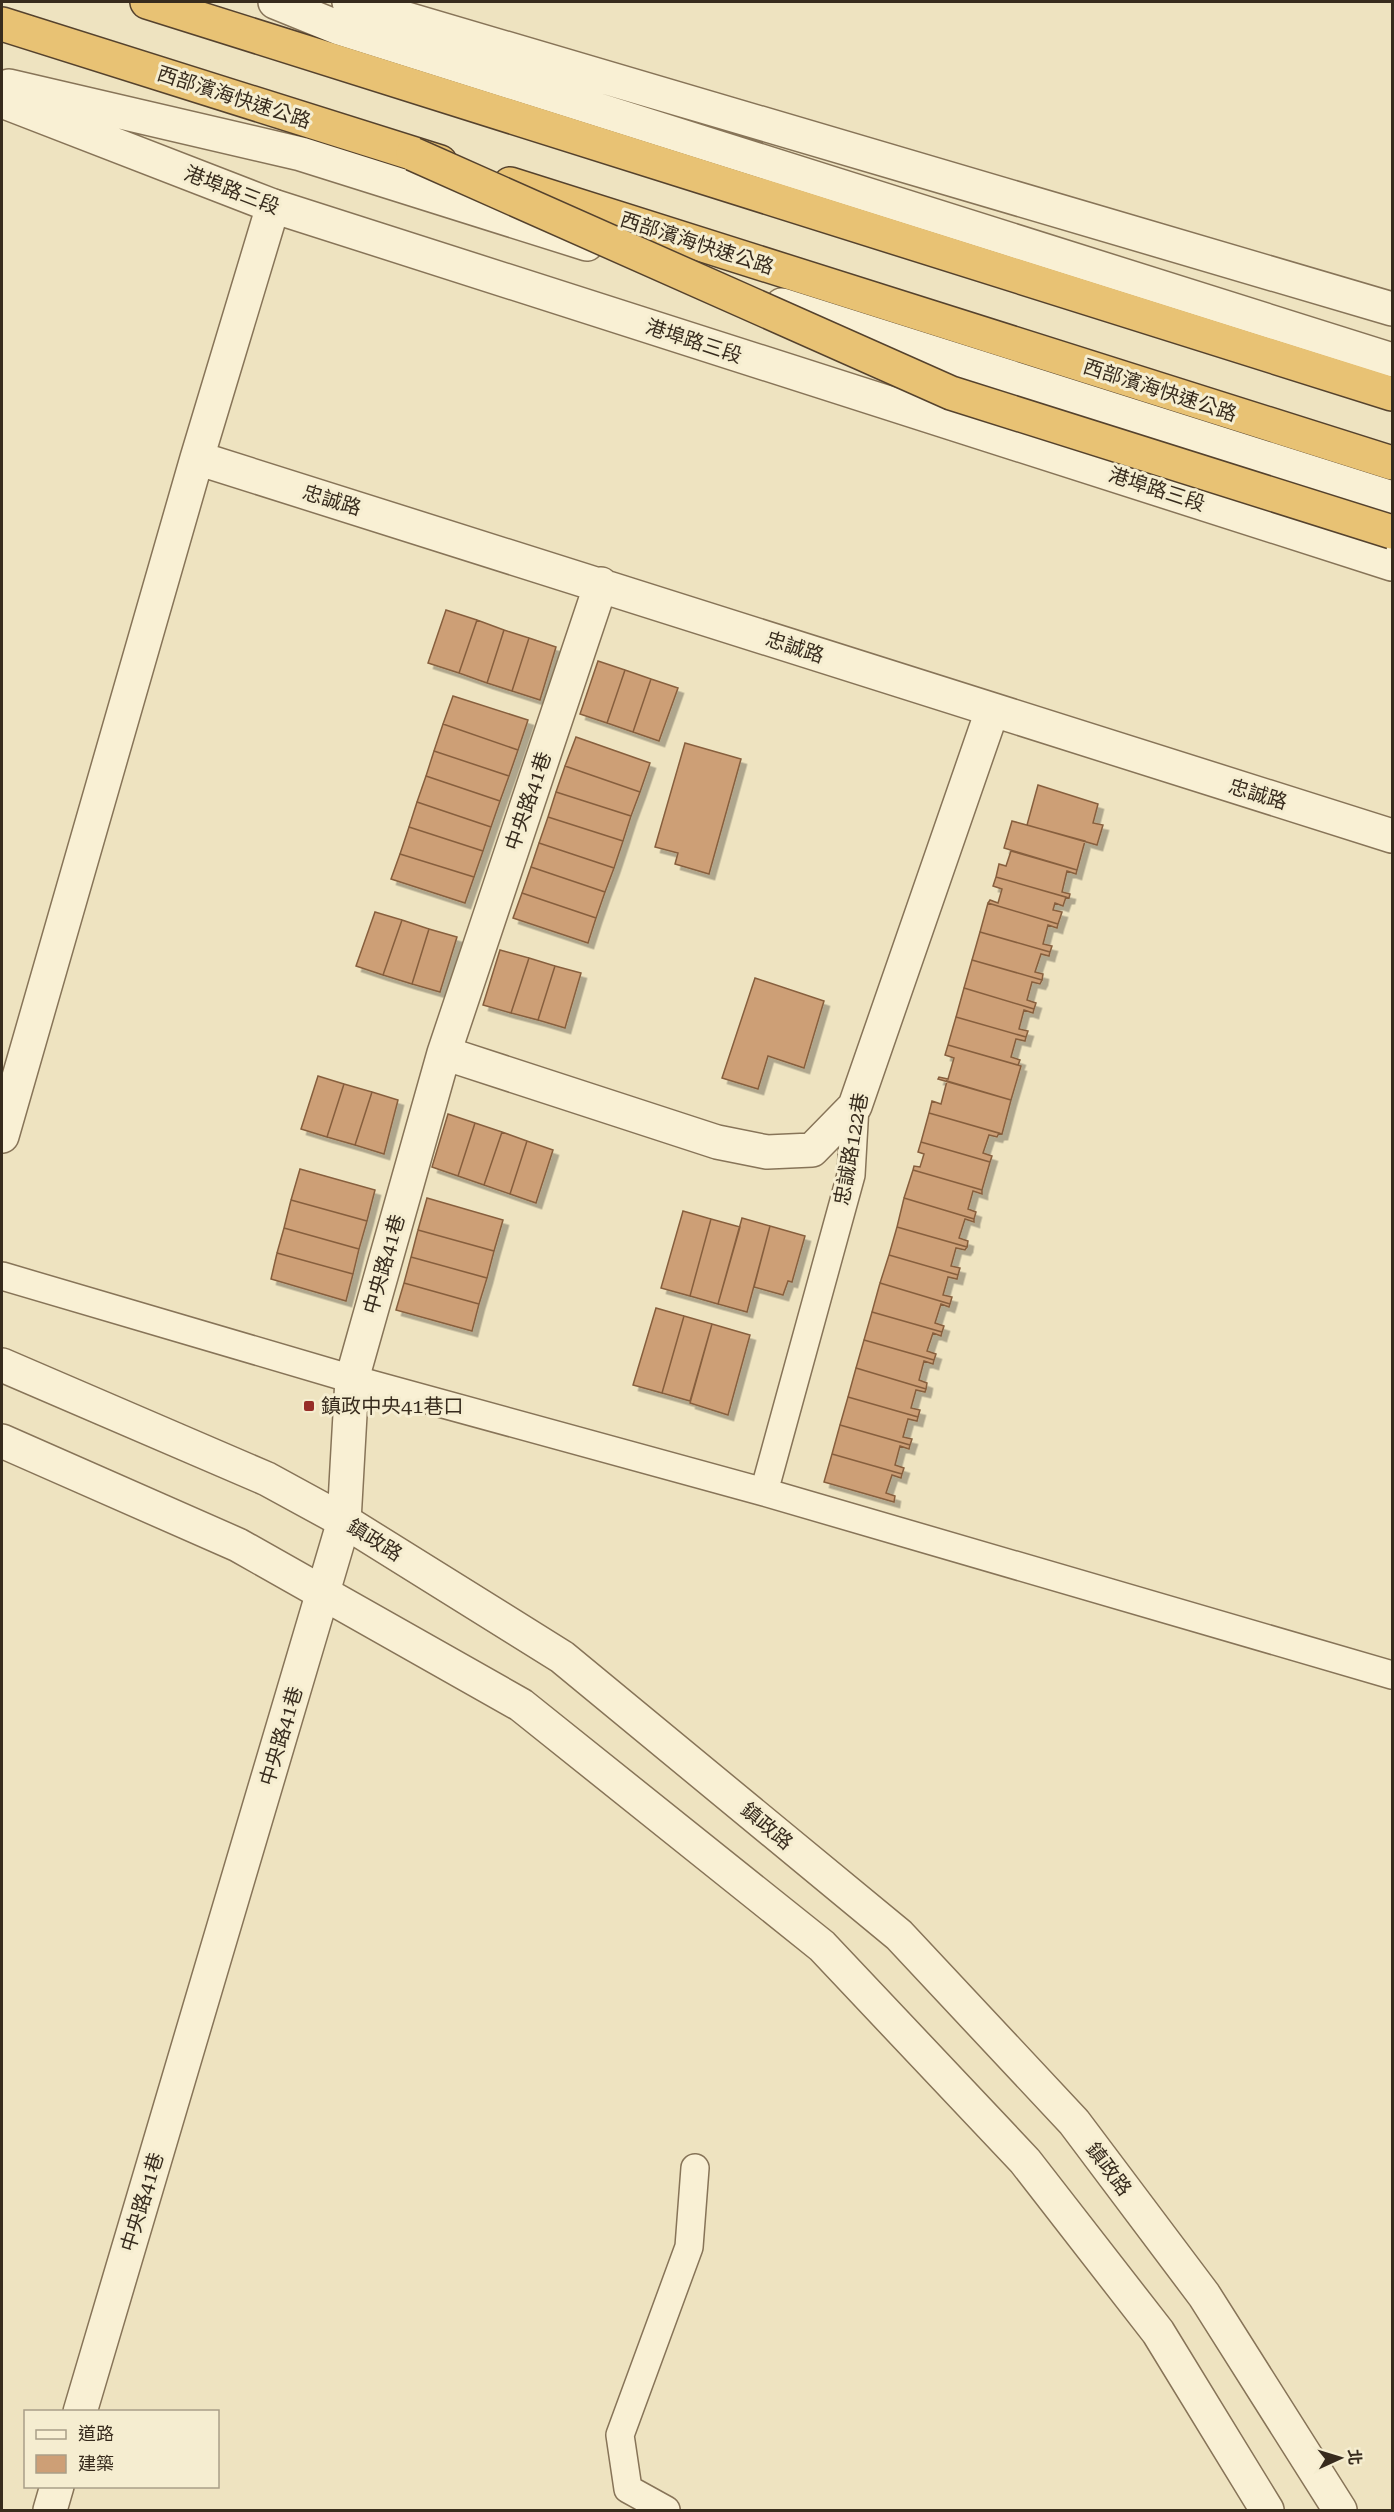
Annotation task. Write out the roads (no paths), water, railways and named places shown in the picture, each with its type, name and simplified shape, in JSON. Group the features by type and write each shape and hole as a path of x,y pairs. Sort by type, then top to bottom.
{"highway":[{"path":"147,2 1392,394"},
{"name":"西部濱海快速公路","path":"2,24 1392,463"},
{"path":"413,154 951,393 1392,532"}],"street":[{"path":"275,2 339,28 1392,360"},
{"path":"349,2 1392,309"},
{"path":"2,84 301,154 1392,498"},
{"name":"港埠路三段","path":"2,102 273,206 1392,564"},
{"path":"2,1136 197,458 273,206"},
{"name":"忠誠路","path":"197,458 1392,836"},
{"name":"中央路41巷","path":"81,2410 344,1521 352,1379 444,1053 601,584"},
{"name":"忠誠路122巷","path":"855,1106 992,711"},
{"path":"444,1053 717,1142 767,1152 812,1150 855,1106"},
{"name":"鎮政路","path":"2,1365 267,1479 344,1521 562,1657 899,1935 1074,2122 1204,2295 1340,2511"},
{"path":"2,1441 238,1545 521,1705 822,1946 1025,2161 1158,2332 1267,2511"},
{"path":"50,2511 57,2488"}],"lane":[{"name":"忠誠路122巷","path":"764,1492 851,1175 855,1106"},
{"path":"2,1276 352,1379 764,1492 1392,1675"},
{"path":"666,2511 628,2489 620,2435 689,2247 695,2168"}],"place":[{"name":"鎮政中央41巷口","path":"309,1406"}]}
